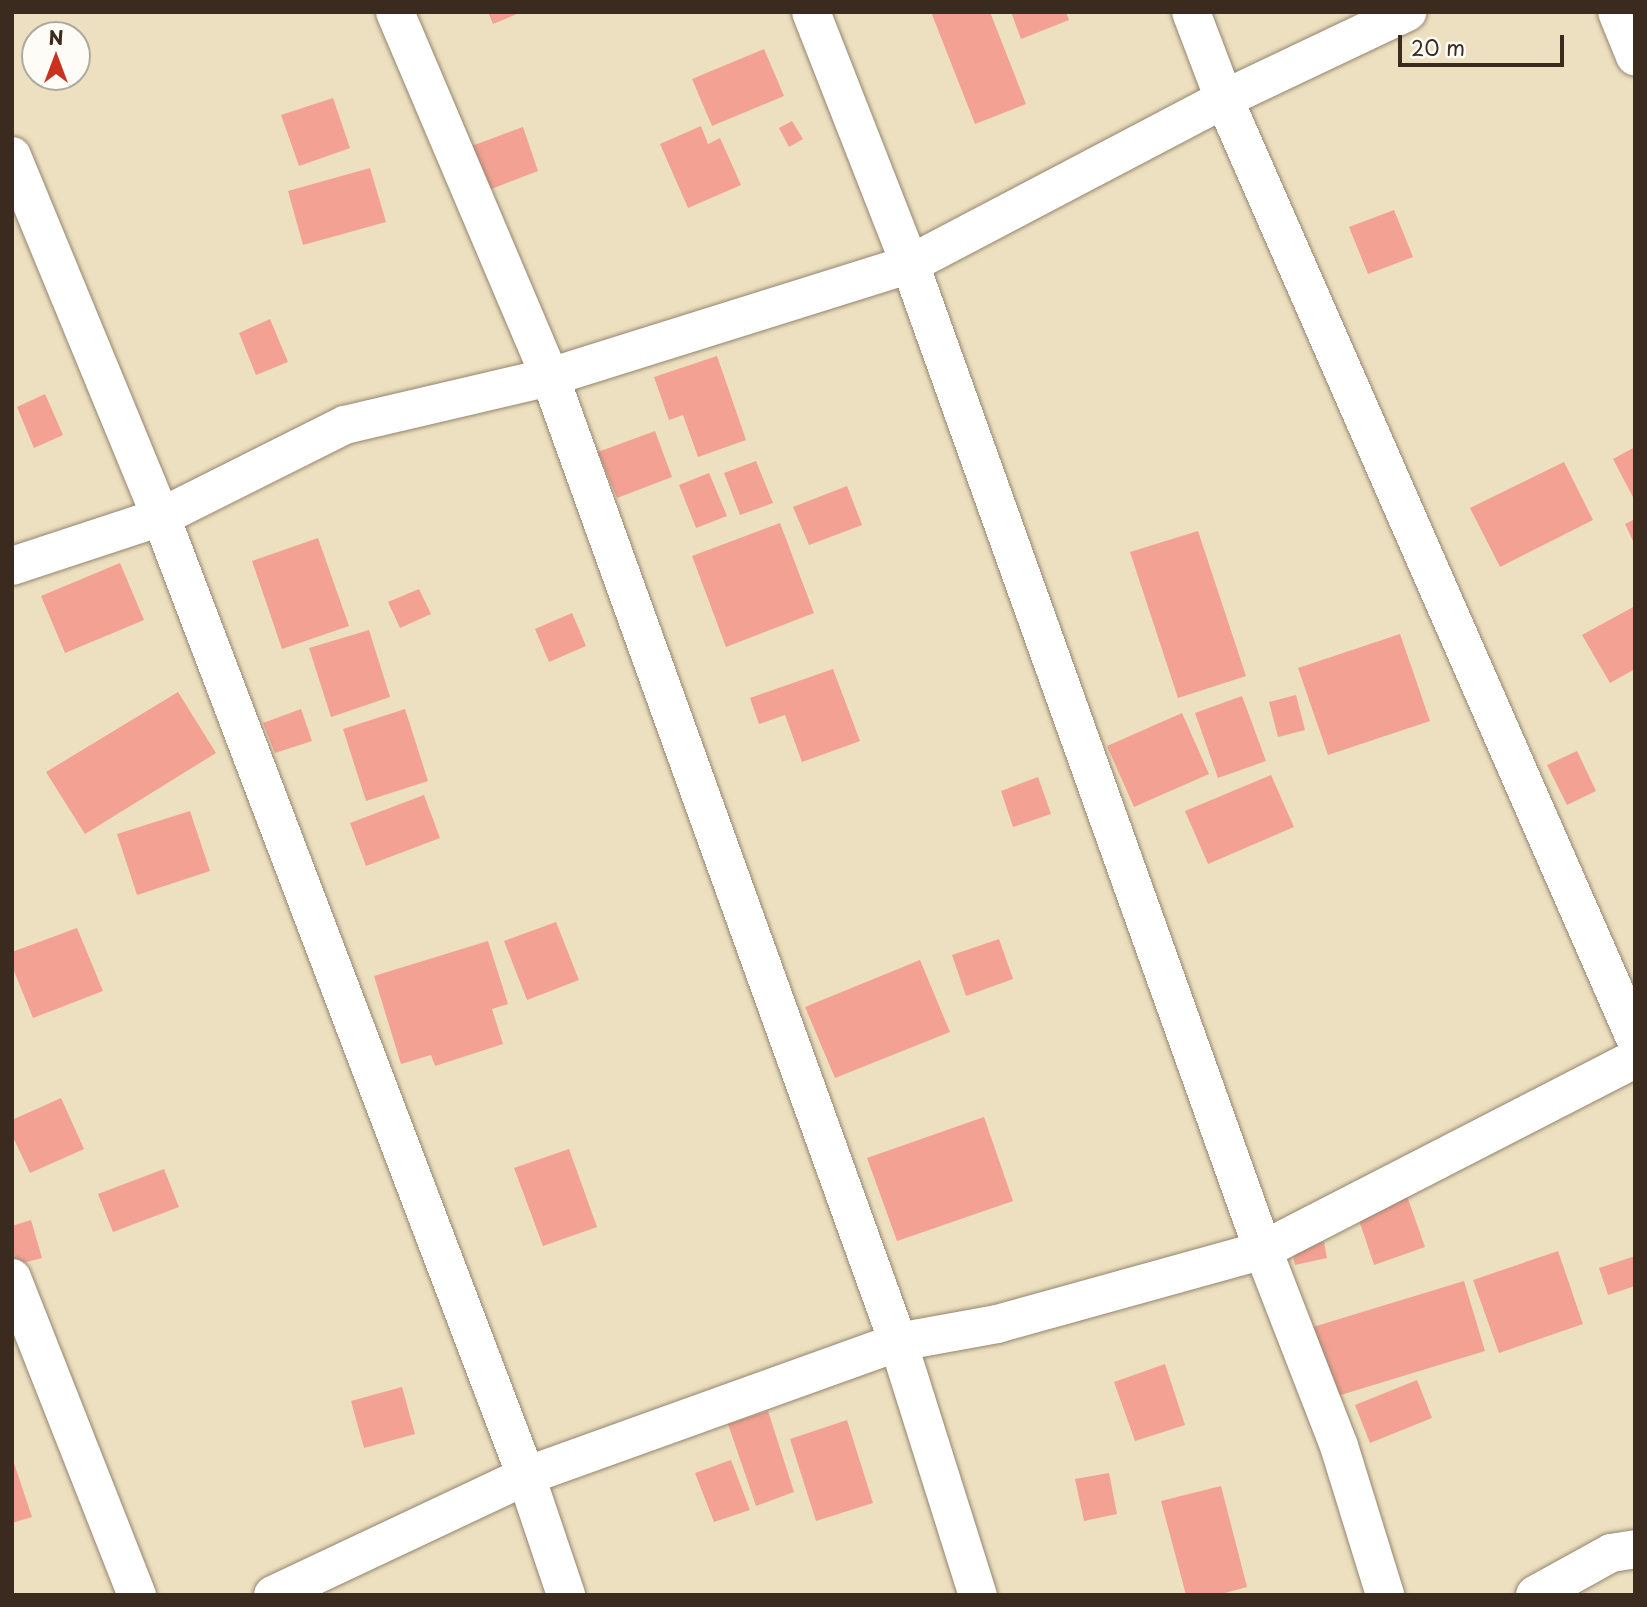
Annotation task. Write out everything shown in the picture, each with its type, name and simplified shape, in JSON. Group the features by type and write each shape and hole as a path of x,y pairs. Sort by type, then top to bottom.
{"street":[{"path":"395,12 550,377 898,1342 978,1595"},
{"path":"811,12 910,264 1263,1250 1339,1446 1385,1595"},
{"path":"1191,12 1224,99 1635,1038"},
{"path":"12,566 161,517 345,425 550,377 910,264 1224,99 1407,12"},
{"path":"1617,12 1635,56"},
{"path":"12,156 161,517 526,1476 566,1595"},
{"path":"273,1595 526,1476 898,1342 997,1324 1263,1250 1635,1059"},
{"path":"12,1278 137,1595"},
{"path":"1535,1595 1611,1553 1635,1549"}],"building":[{"path":"488,12 522,12 493,24"},
{"path":"931,12 990,12 1026,104 975,124"},
{"path":"1011,12 1066,12 1069,20 1021,39"},
{"path":"764,49 784,96 712,126 692,79"},
{"path":"333,98 350,148 299,166 281,115"},
{"path":"792,121 803,139 789,147 779,128"},
{"path":"701,126 708,144 720,138 741,185 688,208 660,144"},
{"path":"523,127 538,171 486,191 469,147"},
{"path":"370,168 386,222 303,245 288,191"},
{"path":"1394,210 1413,257 1368,274 1349,227"},
{"path":"270,319 288,362 256,375 239,333"},
{"path":"717,356 746,440 698,457 683,415 669,420 654,377"},
{"path":"45,394 63,435 34,448 17,407"},
{"path":"655,431 672,477 617,498 598,452"},
{"path":"1635,447 1635,501 1613,459"},
{"path":"756,461 773,503 740,515 724,473"},
{"path":"1564,462 1593,520 1500,567 1470,508"},
{"path":"709,473 727,516 696,528 679,485"},
{"path":"847,486 862,525 809,545 793,507"},
{"path":"1635,519 1635,545 1625,524"},
{"path":"780,523 814,613 726,647 692,556"},
{"path":"1198,531 1246,676 1178,698 1130,552"},
{"path":"318,538 349,626 282,649 252,561"},
{"path":"120,563 144,620 65,653 41,596"},
{"path":"419,589 431,614 400,628 388,602"},
{"path":"1635,606 1635,669 1610,683 1582,635"},
{"path":"572,613 586,646 549,662 535,629"},
{"path":"369,630 390,697 331,717 309,648"},
{"path":"1400,634 1430,721 1328,755 1298,668"},
{"path":"833,669 860,741 802,762 785,715 759,724 750,698"},
{"path":"178,692 216,753 85,834 46,772"},
{"path":"1296,695 1305,730 1278,737 1269,702"},
{"path":"1242,696 1266,761 1218,778 1195,713"},
{"path":"301,709 312,741 275,753 263,723"},
{"path":"405,709 428,781 366,801 343,729"},
{"path":"1182,713 1209,774 1134,807 1107,746"},
{"path":"1577,751 1596,791 1567,805 1547,765"},
{"path":"1271,775 1294,827 1208,864 1185,811"},
{"path":"1038,777 1051,814 1013,827 1001,791"},
{"path":"424,795 440,838 366,866 350,823"},
{"path":"190,811 210,871 137,895 117,834"},
{"path":"556,922 579,980 527,1000 504,941"},
{"path":"77,928 103,991 33,1018 12,966 12,952"},
{"path":"999,939 1013,979 966,996 952,955"},
{"path":"488,941 508,1004 492,1009 503,1044 435,1066 431,1055 401,1064 374,976"},
{"path":"920,960 950,1032 835,1078 805,1007"},
{"path":"61,1098 84,1149 30,1173 12,1135 12,1120"},
{"path":"984,1117 1013,1201 897,1241 867,1158"},
{"path":"569,1149 597,1227 543,1246 514,1168"},
{"path":"164,1169 179,1207 113,1232 98,1194"},
{"path":"1407,1196 1425,1247 1374,1265 1357,1214"},
{"path":"31,1220 42,1258 15,1265 12,1226"},
{"path":"1324,1242 1327,1258 1295,1265 1291,1247"},
{"path":"1558,1251 1583,1324 1499,1353 1473,1280"},
{"path":"1635,1256 1635,1286 1608,1295 1599,1268"},
{"path":"1464,1281 1485,1351 1334,1397 1313,1327"},
{"path":"1165,1364 1185,1425 1135,1441 1114,1382"},
{"path":"1417,1380 1432,1418 1370,1443 1355,1405"},
{"path":"402,1387 415,1434 364,1448 351,1401"},
{"path":"768,1411 794,1492 756,1506 728,1424"},
{"path":"847,1420 873,1503 816,1521 790,1439"},
{"path":"12,1457 32,1517 12,1523"},
{"path":"731,1460 750,1510 714,1522 695,1473"},
{"path":"1109,1473 1117,1514 1084,1521 1075,1479"},
{"path":"1221,1486 1247,1587 1218,1595 1186,1595 1161,1501"}]}
